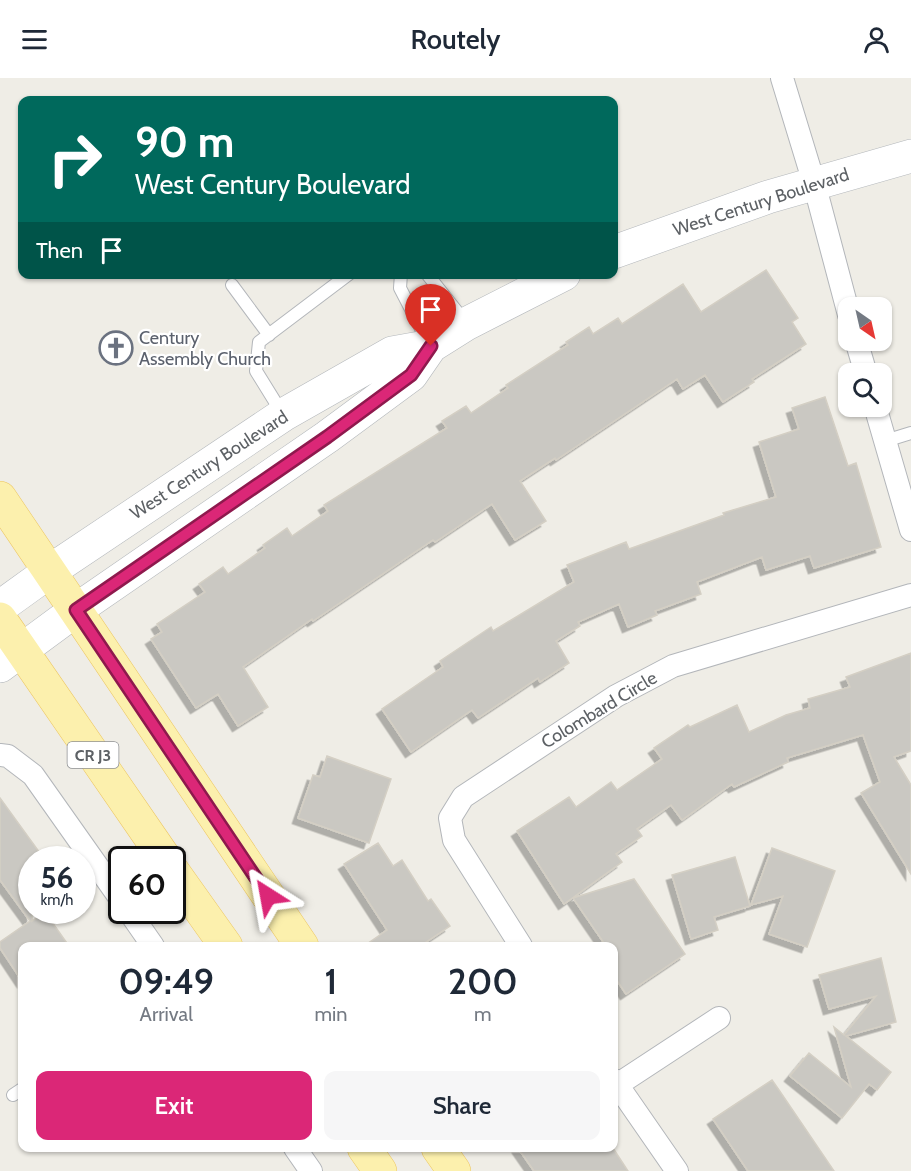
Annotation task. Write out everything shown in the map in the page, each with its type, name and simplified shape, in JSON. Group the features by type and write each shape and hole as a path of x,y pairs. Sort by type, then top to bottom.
{"main road":[{"path":"0,498 299,942"},
{"name":"CR J3","path":"0,619 11,658 155,846"},
{"path":"186,890 222,942"},
{"path":"367,1152 380,1171"},
{"path":"441,1152 454,1171"}],"street":[{"path":"782,78 814,183 844,297"},
{"name":"West Century Boulevard","path":"618,251 708,217 814,183 911,156"},
{"name":"West Century Boulevard","path":"0,607 283,415 392,353 431,346 466,324 554,279"},
{"name":"West Century Boulevard","path":"11,658 76,610 318,444 411,375 431,346"},
{"path":"878,417 911,530"},
{"name":"Colombard Circle","path":"518,942 454,840 450,818 463,796 616,696 674,666 911,595"},
{"path":"0,755 8,756 33,775 108,881"},
{"path":"138,924 150,942"},
{"path":"618,1080 719,1018"},
{"path":"618,1086 677,1171"},
{"path":"297,1152 311,1171"}],"lane":[{"path":"283,415 256,371 259,342 343,279"},
{"path":"401,279 400,288 431,346"},
{"path":"431,279 466,324"},
{"path":"232,285 269,335"},
{"path":"885,441 911,433"}],"building":[{"path":"766,270 798,318 792,322 806,344 752,379 754,382 723,402 705,375 683,389 677,379 556,460 555,458 520,481 546,521 515,540 492,504 435,542 433,540 313,621 312,619 243,667 268,707 238,726 218,694 196,708 151,639 162,632 157,624 205,592 199,584 223,567 228,574 265,548 263,545 287,528 292,536 328,511 324,505 447,428 442,421 466,406 471,413 508,388 506,385 568,345 566,342 589,327 593,334 618,318 622,324 683,284 701,312"},
{"path":"825,397 848,466 856,463 881,547 814,568 810,556 766,570 762,557 697,582 701,594 655,611 657,615 628,627 619,604 578,622 580,626 556,641 569,663 540,682 538,678 478,718 472,710 411,752 382,709 443,667 440,661 491,627 493,631 574,582 567,565 626,542 629,549 724,515 723,513 776,497 759,442 799,429 792,408"},
{"path":"911,653 911,751 894,757 911,785 911,874 861,793 880,782 863,735 787,758 788,762 734,787 732,784 682,820 671,805 637,829 642,836 616,854 622,862 564,904 517,831 569,797 576,807 611,782 617,790 662,759 654,748 688,725 690,727 737,705 749,732 786,715 810,708 808,699 850,687 846,677"},
{"path":"327,756 391,779 369,843 298,818 313,775 320,777"},
{"path":"0,798 35,846 18,846 18,905 0,880"},
{"path":"378,843 393,866 402,860 428,901 431,899 450,926 426,942 370,942 387,930 344,864"},
{"path":"772,848 835,871 807,947 769,934 783,896 751,905"},
{"path":"735,857 750,906 714,917 718,930 691,939 672,875"},
{"path":"634,879 685,954 626,994 618,982 618,942 603,942 573,898"},
{"path":"26,924 53,924 66,942 18,942 18,975 0,948 0,942"},
{"path":"881,958 896,1022 846,1036 891,1072 877,1090 869,1084 842,1118 790,1076 809,1053 851,1087 834,1027 844,1035 876,996 829,1009 819,975"},
{"path":"772,1080 834,1171 748,1171 713,1119"},
{"path":"521,1152 616,1152 628,1171 534,1171"}],"place":[{"name":"Century Assembly Church","path":"116,348"}],"route":[{"path":"268,896 76,610 327,437 411,375 431,346"}]}
